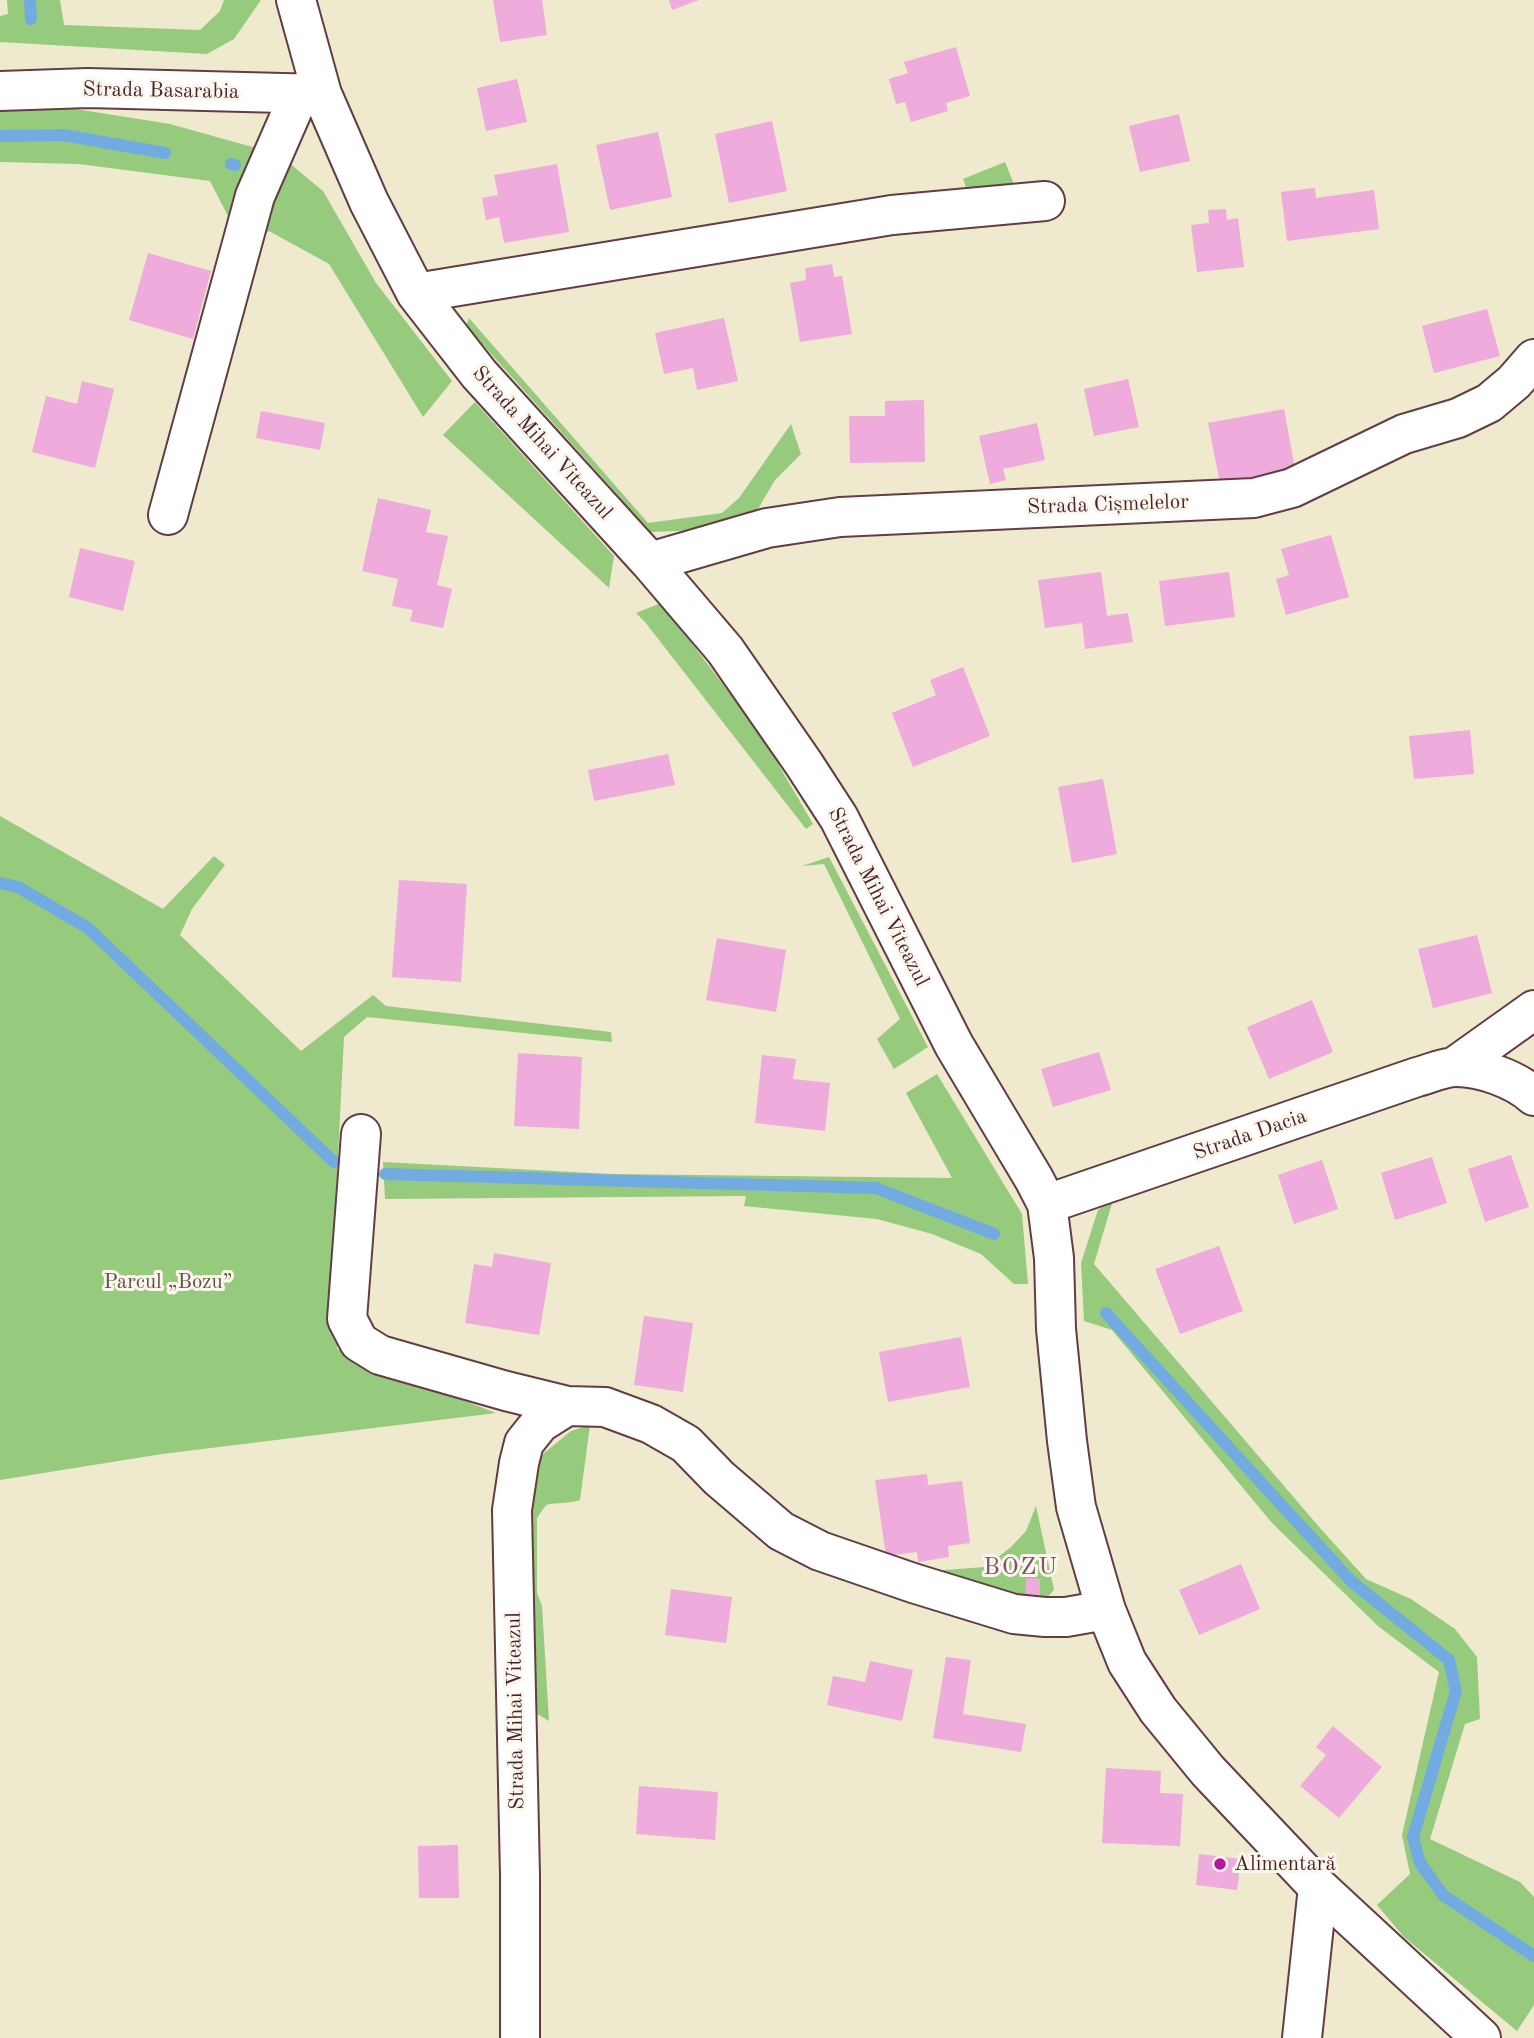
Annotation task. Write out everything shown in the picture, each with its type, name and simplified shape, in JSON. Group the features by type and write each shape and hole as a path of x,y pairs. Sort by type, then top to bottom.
{"street":[{"name":"Strada Mihai Viteazul","path":"296,0 311,94 416,293 479,374 650,562 725,650 804,764 839,818 954,1045 1047,1204 1054,1258 1056,1329 1076,1507 1106,1610 1127,1662 1158,1710 1208,1771 1318,1887 1481,2038"},
{"name":"Strada Basarabia","path":"0,91 88,88 311,94"},
{"path":"169,515 255,196 311,94"},
{"path":"416,293 892,215 1045,201"},
{"name":"Strada Cișmelelor","path":"650,562 767,528 840,517 1254,498 1292,488 1404,434 1458,418 1489,403 1514,382 1534,359"},
{"name":"Strada Dacia","path":"1047,1204 1417,1077 1454,1067 1534,1010"},
{"name":"Strada Dacia","path":"1454,1067 1495,1074 1534,1096"},
{"path":"361,1134 347,1319 359,1342 380,1355 506,1391 567,1406 605,1407 652,1424 686,1444 719,1478 782,1531 820,1551 1014,1614 1066,1617 1106,1610"},
{"name":"Strada Mihai Viteazul","path":"520,2038 512,1510 524,1443 540,1423 567,1406"},
{"path":"1302,2038 1318,1887"}],"green space":[{"path":"7,0 60,0 64,25 200,30 220,11 224,0 261,0 234,39 207,54 0,42 0,16 8,14"},
{"path":"69,108 170,124 256,148 233,226 210,181 79,164 0,162 0,110"},
{"path":"288,162 323,191 376,283 452,381 423,417 329,264 269,231 261,237 269,189"},
{"path":"1005,162 1017,192 971,201 963,179"},
{"path":"469,318 648,523 722,513 739,498 791,424 801,454 775,480 755,514 700,530 651,532 466,326"},
{"path":"475,402 614,556 609,588 443,435"},
{"path":"661,603 760,733 813,824 806,829 636,613"},
{"name":"Parcul „Bozu”","path":"0,816 163,909 214,856 225,865 192,909 180,935 301,1051 373,995 386,1006 611,1032 612,1042 367,1017 344,1037 335,1214 337,1349 496,1413 162,1454 0,1480"},
{"path":"829,857 928,1047 894,1069 877,1039 900,1019 824,864 802,866"},
{"path":"937,1074 1022,1214 1028,1284 1014,1284 981,1254 932,1234 877,1219 744,1206 746,1196 385,1199 383,1162 611,1174 952,1178 906,1093"},
{"path":"1113,1200 1094,1264 1366,1579 1411,1599 1455,1629 1477,1657 1480,1719 1465,1724 1430,1839 1520,1882 1534,1897 1534,2005 1517,2031 1404,1937 1377,1905 1410,1874 1402,1835 1439,1672 1378,1626 1272,1523 1112,1330 1084,1321 1081,1263 1098,1210"},
{"path":"590,1425 580,1500 546,1505 537,1518 537,1593 542,1606 549,1721 534,1712 526,1514 531,1480 543,1454 571,1431"},
{"path":"1036,1506 1054,1590 1043,1602 917,1572 985,1567 1011,1547 1026,1531"}],"building":[{"path":"493,0 542,0 547,35 500,42"},
{"path":"669,0 699,0 672,10"},
{"path":"956,47 970,96 946,103 948,111 911,122 905,102 896,104 889,79 908,73 904,62"},
{"path":"517,79 527,122 486,131 477,88"},
{"path":"1179,114 1190,161 1140,172 1129,126"},
{"path":"772,121 787,191 729,203 715,134"},
{"path":"658,132 672,197 610,210 596,145"},
{"path":"557,164 569,232 504,243 499,217 486,220 482,198 498,195 494,175"},
{"path":"1315,188 1316,198 1374,190 1379,229 1287,241 1281,192"},
{"path":"1226,209 1227,220 1238,218 1244,267 1197,272 1191,225 1209,223 1208,210"},
{"path":"148,253 211,271 193,339 129,320"},
{"path":"832,264 834,277 842,276 852,334 800,342 790,283 806,280 805,268"},
{"path":"1487,309 1500,356 1434,373 1422,326"},
{"path":"724,318 738,381 697,390 693,368 664,374 655,333"},
{"path":"1128,379 1139,427 1094,436 1084,389"},
{"path":"82,381 114,389 95,468 32,452 46,396 77,404"},
{"path":"924,400 925,462 850,463 849,416 885,416 885,401"},
{"path":"1284,409 1295,469 1220,483 1208,423"},
{"path":"261,411 325,423 320,450 256,438"},
{"path":"1037,423 1045,460 1003,469 1006,480 990,484 979,436"},
{"path":"378,498 431,510 426,532 448,536 437,585 452,589 443,628 410,621 413,610 392,606 398,579 362,571"},
{"path":"1331,535 1349,597 1286,615 1276,579 1289,575 1281,549"},
{"path":"80,548 135,561 123,611 69,597"},
{"path":"1101,572 1107,616 1128,613 1133,642 1085,649 1082,623 1045,628 1038,580"},
{"path":"1229,572 1235,617 1165,626 1159,581"},
{"path":"963,667 990,736 913,767 892,713 936,695 930,680"},
{"path":"1470,730 1474,774 1414,779 1409,736"},
{"path":"668,754 675,785 594,801 588,770"},
{"path":"1103,779 1117,854 1072,863 1058,787"},
{"path":"399,880 467,884 461,982 392,977"},
{"path":"1477,935 1492,993 1433,1008 1418,949"},
{"path":"717,938 786,950 776,1012 706,1000"},
{"path":"1312,1000 1333,1052 1269,1079 1247,1027"},
{"path":"1099,1052 1111,1090 1053,1107 1041,1069"},
{"path":"518,1053 582,1057 579,1129 514,1126"},
{"path":"762,1055 796,1059 793,1079 830,1083 825,1131 755,1123"},
{"path":"1511,1155 1529,1207 1485,1222 1468,1169"},
{"path":"1432,1157 1447,1203 1395,1220 1381,1173"},
{"path":"1322,1160 1338,1209 1294,1224 1278,1175"},
{"path":"1219,1246 1243,1311 1180,1334 1155,1269"},
{"path":"494,1253 551,1263 539,1335 465,1323 474,1264 492,1267"},
{"path":"644,1316 693,1323 683,1392 634,1385"},
{"path":"961,1337 970,1387 888,1402 879,1352"},
{"path":"927,1474 928,1485 962,1481 970,1543 948,1546 949,1557 918,1562 917,1552 886,1556 875,1480"},
{"path":"1241,1564 1260,1609 1199,1635 1179,1590"},
{"path":"1026,1578 1040,1579 1040,1599 1025,1599"},
{"path":"671,1589 732,1597 726,1643 665,1635"},
{"path":"946,1657 971,1660 963,1714 1026,1724 1021,1752 933,1738"},
{"path":"870,1661 913,1670 902,1721 827,1705 833,1676 865,1682"},
{"path":"1333,1726 1382,1767 1339,1818 1300,1786 1326,1755 1316,1747"},
{"path":"1106,1768 1161,1771 1160,1793 1183,1794 1180,1846 1102,1843"},
{"path":"639,1786 718,1792 715,1840 636,1834"},
{"path":"458,1845 459,1898 419,1898 418,1846"},
{"path":"1199,1854 1241,1859 1237,1890 1196,1885"}],"waterway":[{"path":"30,0 31,19"},
{"path":"0,136 63,135 165,153"},
{"path":"231,164 235,165"},
{"path":"0,883 18,887 88,928 334,1162"},
{"path":"385,1174 876,1188 994,1234"},
{"path":"1106,1313 1351,1581 1449,1660 1456,1691 1413,1837 1420,1863 1443,1895 1534,1956"}],"place":[{"name":"Alimentară","path":"1220,1864"}],"district":[{"name":"BOZU","path":"1021,1568"}]}
